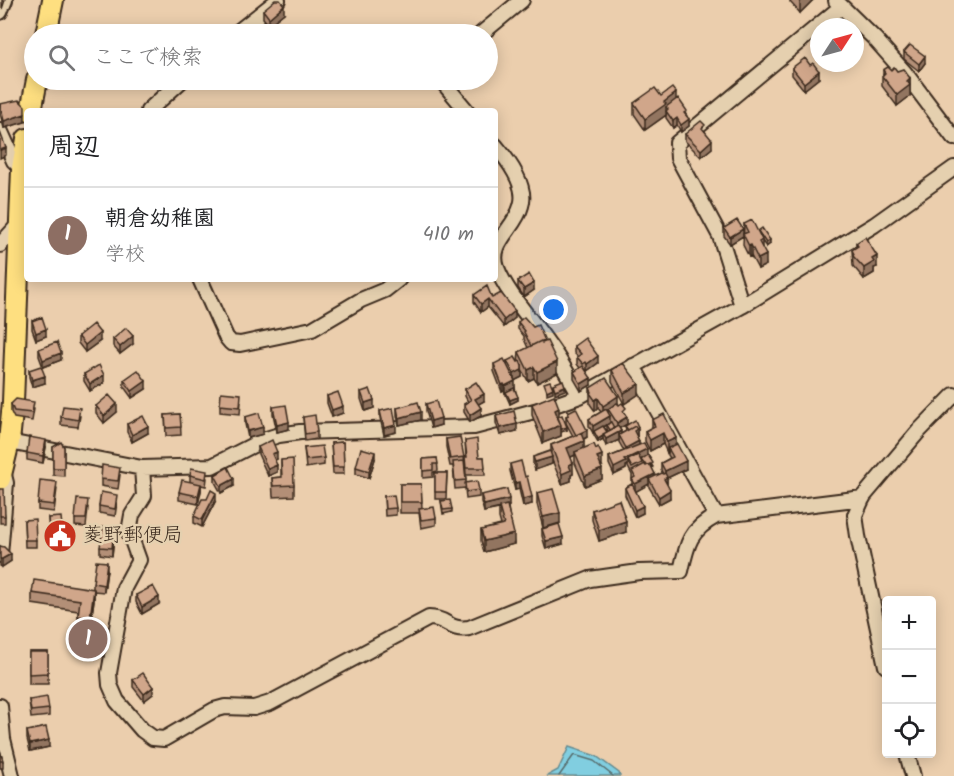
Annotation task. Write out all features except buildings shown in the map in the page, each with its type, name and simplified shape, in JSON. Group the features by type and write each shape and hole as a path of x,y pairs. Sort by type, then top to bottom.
{"highway":[{"path":"48,24 54,0"},
{"path":"32,108 35,90"},
{"path":"1,474 9,442 6,404 23,221 22,169 24,157"}],"street":[{"path":"0,12 5,0"},
{"path":"248,24 278,0"},
{"path":"493,24 522,0"},
{"path":"742,306 720,236 678,158 677,143 838,3 875,39 905,73 954,138"},
{"path":"151,108 171,90"},
{"path":"449,90 464,108"},
{"path":"0,130 14,161 22,169"},
{"path":"498,149 514,170 520,187 522,206 498,243"},
{"path":"498,165 505,157"},
{"path":"9,442 142,468 212,466 263,440 279,435 300,432 474,427 546,408 580,396 742,306 874,225 954,168"},
{"path":"0,245 23,221"},
{"path":"498,269 550,346 580,396"},
{"path":"201,282 226,337 231,343 240,344 312,329 361,300 385,291 396,282"},
{"path":"633,366 716,516"},
{"path":"883,650 855,515 863,498 918,432 954,394"},
{"path":"142,468 144,496 132,515 129,532 139,560 124,588 109,673 110,686 117,701 142,730 153,738 164,739 214,710 225,707 254,708 270,703 429,618 439,618 458,630 470,628 590,579 639,572 681,571 690,537 703,523 716,516 863,498"},
{"path":"0,555 6,483 1,474"},
{"path":"0,706 2,740 12,776"},
{"path":"908,758 913,776"}],"water":[{"path":"569,747 596,756 620,776 547,776 558,770"}],"place":[{"name":"菱野郵便局","path":"60,536"},
{"name":"朝倉幼稚園","path":"88,639"}]}
